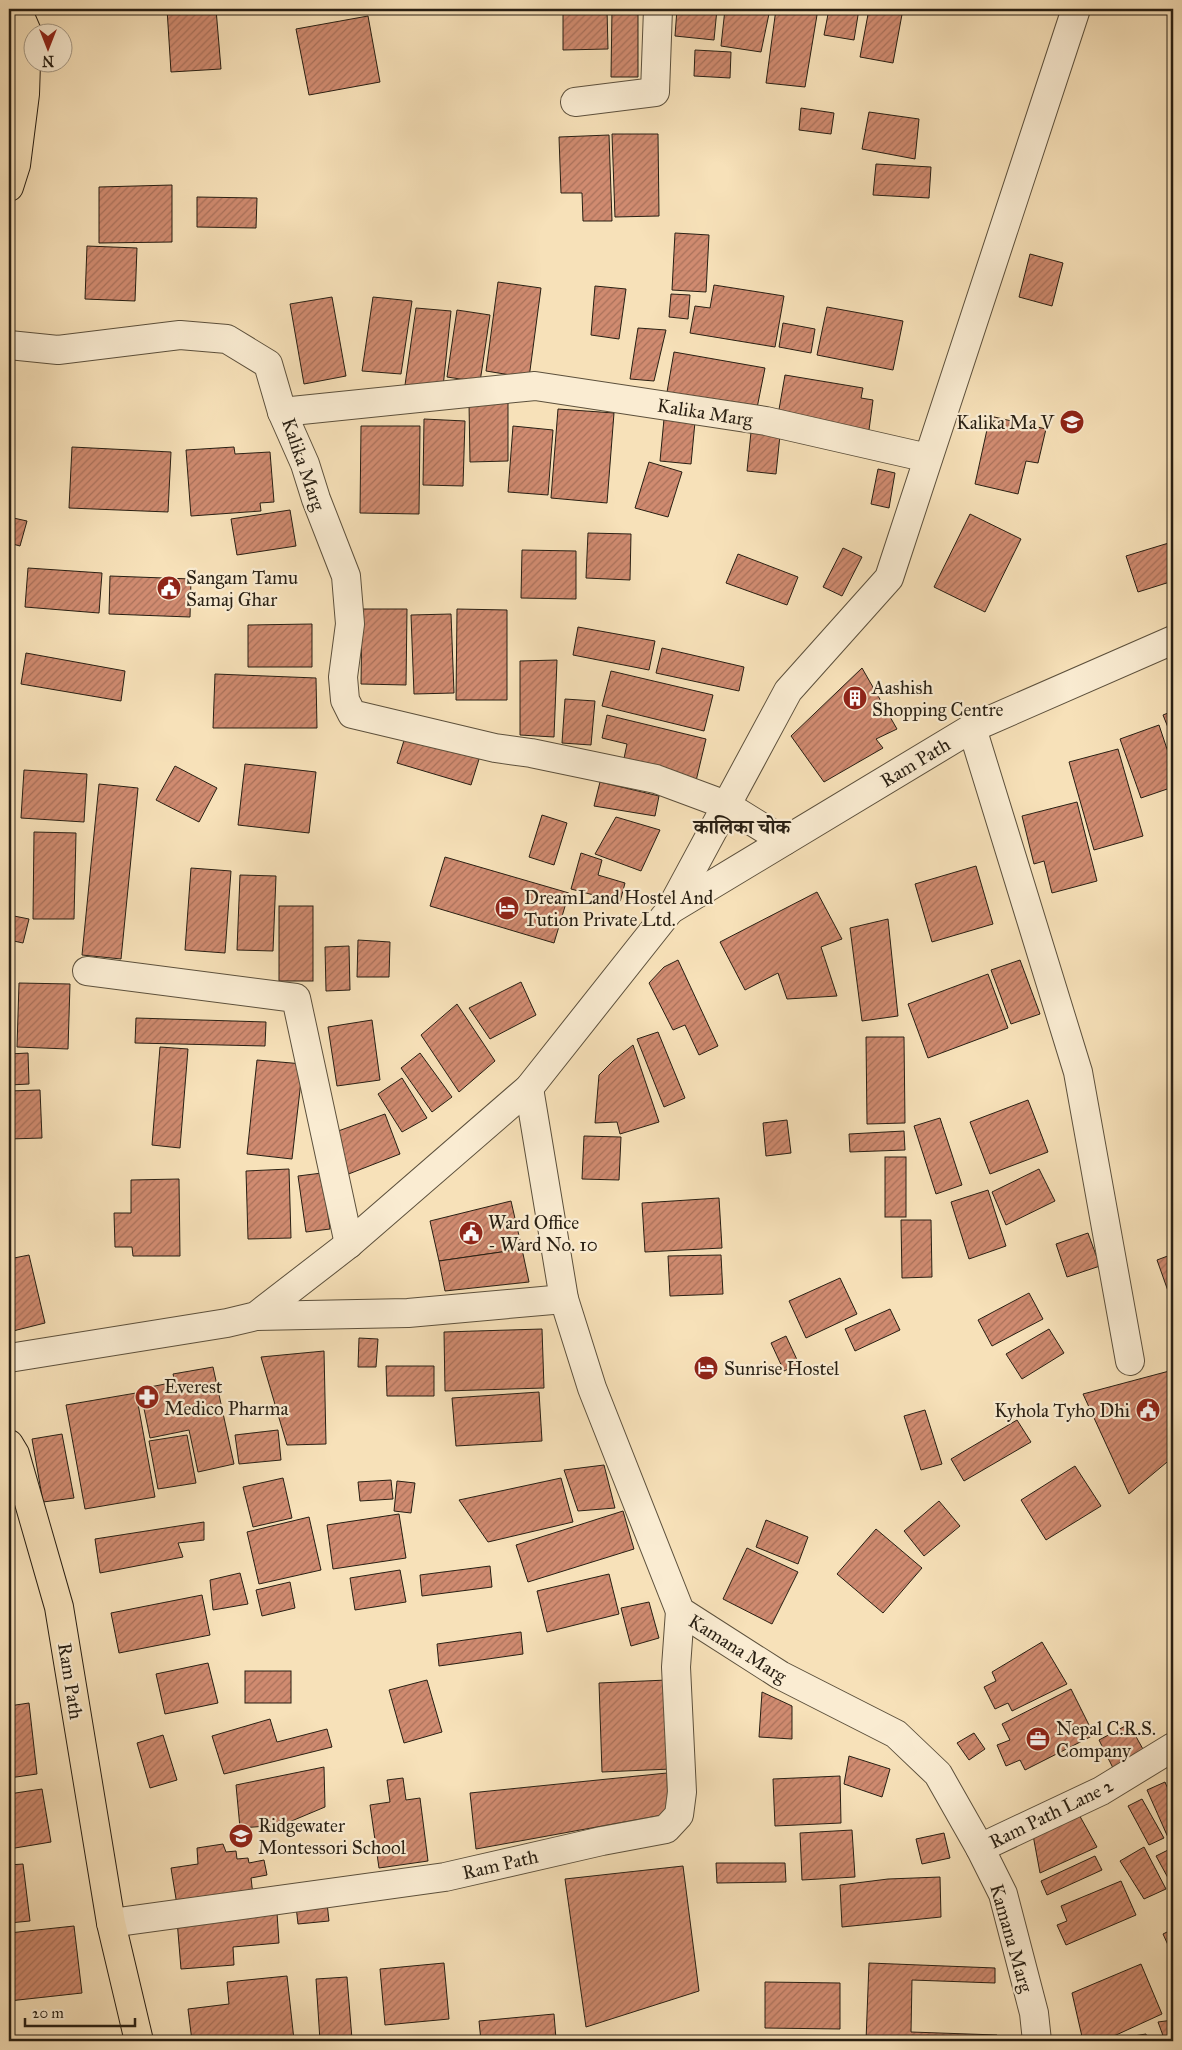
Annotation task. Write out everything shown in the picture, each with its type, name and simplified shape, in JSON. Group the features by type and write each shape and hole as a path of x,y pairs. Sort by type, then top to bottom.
{"main road":[{"path":"9,187 16,165 17,95 27,32 17,9"},
{"name":"Ram Path","path":"9,1444 15,1454 59,1607 111,1923 139,2041"}],"street":[{"path":"575,102 655,92 658,9"},
{"path":"256,1316 349,1244 529,1088 670,910 788,691 889,578 1076,9"},
{"path":"9,345 58,350 180,335 227,339 268,364 282,412"},
{"name":"Kalika Marg","path":"726,806 656,779 531,753 496,748 352,714 345,700 342,677 350,624 346,576 324,523 305,464 282,412 535,386 766,421 928,458"},
{"name":"Ram Path","path":"670,910 972,728 1173,640"},
{"path":"972,728 1078,1072 1130,1361"},
{"path":"726,806 784,841"},
{"path":"87,971 296,998 349,1244"},
{"name":"Kamana Marg","path":"529,1088 564,1299 592,1388 680,1612 780,1675 896,1734 938,1774 980,1848 1003,1894 1034,2013 1037,2041"},
{"path":"9,1358 227,1323 256,1316 408,1313 564,1299"},
{"name":"Ram Path","path":"111,1923 445,1877 602,1841 666,1829 678,1815 682,1792 676,1667 680,1612"},
{"name":"Ram Path Lane 2","path":"980,1848 1101,1791 1173,1747"}],"green space":[{"path":"1170,9 1173,9 1173,93 1172,93"}],"building":[{"path":"167,9 216,9 221,69 171,72"},
{"path":"563,9 607,9 608,49 563,50"},
{"path":"612,9 638,9 638,77 611,77"},
{"path":"677,9 717,9 714,40 675,36"},
{"path":"725,9 770,9 761,52 721,46"},
{"path":"776,9 818,9 805,87 766,83"},
{"path":"829,9 859,9 854,40 824,35"},
{"path":"869,9 903,9 893,63 860,57"},
{"path":"368,16 380,82 309,95 296,29"},
{"path":"695,50 731,52 730,78 694,76"},
{"path":"801,108 834,113 831,134 799,130"},
{"path":"869,112 919,119 915,159 862,149"},
{"path":"612,134 658,134 659,216 615,217"},
{"path":"609,135 612,221 583,221 582,193 561,193 559,137"},
{"path":"876,164 931,167 929,198 873,195"},
{"path":"172,185 172,242 99,243 99,187"},
{"path":"197,197 257,198 256,228 197,227"},
{"path":"675,233 709,235 706,292 672,290"},
{"path":"87,246 137,248 135,301 85,299"},
{"path":"1030,254 1063,263 1052,306 1019,297"},
{"path":"498,282 541,288 529,378 486,371"},
{"path":"714,285 784,296 775,347 690,333 695,306 710,308"},
{"path":"595,286 626,289 619,339 591,335"},
{"path":"671,294 690,295 688,319 669,317"},
{"path":"332,297 346,376 304,384 290,304"},
{"path":"373,297 412,301 401,374 362,371"},
{"path":"827,307 903,321 893,370 817,355"},
{"path":"416,308 451,311 443,387 405,385"},
{"path":"457,310 490,315 480,382 447,377"},
{"path":"783,323 815,329 811,353 779,347"},
{"path":"638,328 666,330 654,381 630,379"},
{"path":"674,352 765,368 757,408 667,392"},
{"path":"785,375 863,388 861,398 873,400 869,430 777,421"},
{"path":"508,403 508,461 470,462 469,404"},
{"path":"558,409 614,413 607,503 551,498"},
{"path":"990,416 1046,429 1038,463 1026,461 1018,494 975,484"},
{"path":"424,419 465,421 463,486 423,485"},
{"path":"664,419 695,422 691,464 660,461"},
{"path":"361,426 420,426 419,514 360,513"},
{"path":"513,426 553,430 548,495 508,492"},
{"path":"751,432 780,435 776,474 747,471"},
{"path":"72,447 171,452 168,512 69,508"},
{"path":"234,447 235,454 270,452 274,502 260,503 261,511 191,516 186,450"},
{"path":"649,462 682,472 668,517 635,508"},
{"path":"878,469 895,473 889,508 871,504"},
{"path":"290,510 296,546 237,555 231,519"},
{"path":"970,514 1021,539 985,612 934,587"},
{"path":"9,517 27,521 20,546 9,543"},
{"path":"588,533 631,534 630,580 586,578"},
{"path":"1172,542 1173,581 1138,592 1126,556"},
{"path":"843,548 862,557 842,596 823,587"},
{"path":"522,550 576,551 576,599 521,598"},
{"path":"738,554 798,577 787,605 726,583"},
{"path":"28,568 102,573 99,613 25,607"},
{"path":"110,576 191,579 190,617 109,614"},
{"path":"362,609 407,609 406,685 361,684"},
{"path":"457,609 507,610 507,700 456,700"},
{"path":"451,614 454,693 414,694 411,615"},
{"path":"312,624 312,667 248,667 248,625"},
{"path":"578,627 655,641 649,670 573,655"},
{"path":"662,648 744,667 739,691 656,673"},
{"path":"26,653 125,671 121,701 21,684"},
{"path":"557,660 554,737 520,735 520,661"},
{"name":"Aashish Shopping Centre","path":"862,668 897,729 876,739 883,748 824,782 791,736"},
{"path":"611,671 713,695 704,731 602,706"},
{"path":"215,674 316,678 317,728 213,728"},
{"path":"565,699 595,701 591,745 562,743"},
{"path":"1173,711 1173,740 1163,715"},
{"path":"607,715 706,739 696,781 623,763 627,744 602,738"},
{"path":"1159,725 1173,767 1173,787 1141,798 1120,739"},
{"path":"406,734 480,756 471,785 397,763"},
{"path":"1118,749 1143,836 1094,850 1069,762"},
{"path":"245,764 316,772 309,833 238,825"},
{"path":"175,766 217,788 199,822 156,800"},
{"path":"24,770 87,774 84,822 21,818"},
{"path":"600,782 659,796 655,816 594,806"},
{"path":"99,784 138,788 121,959 82,955"},
{"path":"1077,802 1097,881 1052,893 1044,861 1034,864 1022,816"},
{"path":"542,815 567,823 554,865 529,857"},
{"path":"616,817 660,830 641,871 595,854"},
{"path":"34,832 76,833 74,919 33,919"},
{"path":"581,853 602,860 598,875 625,883 620,902 571,889"},
{"path":"445,857 569,893 554,943 430,906"},
{"path":"976,866 993,924 932,942 915,884"},
{"path":"191,868 231,871 225,953 185,950"},
{"path":"240,875 276,876 273,951 237,950"},
{"path":"817,892 842,939 821,947 837,996 787,999 778,973 745,990 720,942"},
{"path":"279,906 313,906 313,981 279,981"},
{"path":"9,915 29,919 23,943 9,940"},
{"path":"888,919 898,1016 862,1021 850,928"},
{"path":"358,940 390,942 389,977 357,977"},
{"path":"349,946 350,990 326,991 325,947"},
{"path":"678,960 718,1046 699,1055 685,1025 673,1030 649,983 664,967"},
{"path":"1020,960 1040,1014 1011,1024 991,970"},
{"path":"988,974 1008,1028 928,1058 908,1004"},
{"path":"521,982 536,1015 490,1039 469,1008"},
{"path":"19,983 70,984 68,1049 17,1047"},
{"path":"457,1004 495,1061 459,1092 421,1035"},
{"path":"136,1018 266,1022 265,1046 135,1043"},
{"path":"372,1020 380,1080 337,1086 328,1027"},
{"path":"658,1032 685,1098 664,1107 637,1039"},
{"path":"866,1037 904,1037 905,1123 867,1124"},
{"path":"633,1045 659,1122 620,1134 617,1122 595,1123 599,1075"},
{"path":"160,1047 188,1049 180,1148 152,1145"},
{"path":"28,1053 29,1084 9,1085 9,1054"},
{"path":"420,1053 452,1097 432,1112 401,1068"},
{"path":"257,1060 303,1064 292,1159 247,1154"},
{"path":"402,1078 427,1118 402,1132 378,1094"},
{"path":"40,1090 42,1138 9,1139 9,1091"},
{"path":"1028,1100 1048,1152 990,1174 970,1122"},
{"path":"385,1114 400,1154 346,1175 330,1134"},
{"path":"940,1118 962,1185 936,1194 914,1126"},
{"path":"787,1120 791,1153 766,1156 763,1123"},
{"path":"904,1131 905,1150 850,1152 849,1134"},
{"path":"584,1136 621,1137 619,1180 582,1179"},
{"path":"885,1157 906,1157 906,1217 885,1217"},
{"path":"289,1169 291,1238 248,1239 246,1171"},
{"path":"1039,1169 1055,1201 1006,1225 992,1192"},
{"path":"322,1173 330,1229 306,1232 298,1176"},
{"path":"179,1179 180,1256 133,1256 132,1247 115,1247 114,1213 131,1213 131,1180"},
{"path":"988,1190 1006,1246 969,1259 951,1202"},
{"path":"719,1198 722,1248 645,1252 642,1203"},
{"path":"511,1201 522,1249 439,1261 430,1221"},
{"path":"901,1220 931,1220 932,1277 902,1278"},
{"path":"1088,1233 1100,1266 1067,1277 1056,1244"},
{"path":"522,1249 529,1282 445,1291 439,1261"},
{"path":"1173,1254 1173,1305 1157,1260"},
{"path":"29,1255 45,1323 9,1332 9,1282 13,1281 9,1259"},
{"path":"721,1255 723,1294 670,1296 668,1256"},
{"path":"840,1278 857,1314 806,1338 789,1301"},
{"path":"1029,1293 1043,1319 992,1346 978,1320"},
{"path":"890,1309 900,1330 855,1351 845,1329"},
{"path":"542,1329 544,1388 445,1391 444,1332"},
{"path":"1049,1329 1064,1353 1022,1379 1006,1354"},
{"path":"786,1336 799,1364 784,1371 771,1343"},
{"path":"359,1338 378,1339 376,1367 358,1367"},
{"path":"324,1351 326,1444 287,1445 261,1357"},
{"path":"386,1366 434,1366 434,1396 387,1396"},
{"path":"213,1367 234,1464 198,1472 189,1430 150,1438 140,1389 175,1382 173,1374"},
{"path":"1173,1370 1173,1457 1129,1494 1083,1394"},
{"path":"539,1392 542,1441 456,1446 452,1398"},
{"path":"136,1393 155,1497 85,1509 66,1405"},
{"path":"925,1410 942,1464 921,1470 904,1416"},
{"path":"1017,1420 1031,1442 964,1481 951,1459"},
{"path":"278,1430 281,1460 239,1464 235,1435"},
{"path":"62,1434 74,1498 43,1502 32,1439"},
{"path":"187,1435 196,1483 158,1489 149,1441"},
{"path":"604,1465 615,1508 578,1511 564,1470"},
{"path":"1075,1466 1101,1506 1046,1540 1021,1500"},
{"path":"283,1478 292,1518 253,1527 243,1487"},
{"path":"561,1478 573,1522 488,1542 459,1500"},
{"path":"391,1480 393,1499 360,1501 358,1482"},
{"path":"397,1481 415,1483 411,1513 394,1511"},
{"path":"939,1501 960,1526 924,1556 904,1531"},
{"path":"623,1511 634,1549 528,1582 516,1545"},
{"path":"399,1514 406,1558 333,1569 327,1525"},
{"path":"309,1517 321,1570 259,1584 247,1532"},
{"path":"766,1520 808,1537 798,1564 756,1547"},
{"path":"204,1522 204,1540 178,1543 183,1557 100,1573 95,1539"},
{"path":"876,1529 922,1568 883,1613 837,1574"},
{"path":"747,1548 798,1572 772,1624 723,1599"},
{"path":"490,1566 492,1587 422,1596 420,1575"},
{"path":"400,1570 406,1602 355,1610 350,1578"},
{"path":"240,1573 248,1604 213,1610 210,1580"},
{"path":"609,1574 619,1614 547,1632 537,1591"},
{"path":"290,1582 295,1608 262,1616 256,1590"},
{"path":"202,1595 210,1635 119,1653 111,1613"},
{"path":"649,1602 659,1638 631,1646 621,1608"},
{"path":"521,1632 523,1654 439,1666 437,1644"},
{"path":"1042,1642 1067,1684 1012,1711 1008,1703 995,1709 984,1687 996,1681 992,1672"},
{"path":"208,1663 218,1703 165,1714 156,1674"},
{"path":"245,1671 291,1671 291,1703 245,1703"},
{"path":"427,1680 442,1732 404,1743 389,1690"},
{"path":"667,1680 671,1769 602,1772 599,1683"},
{"path":"1071,1689 1094,1735 1025,1770 1020,1760 1006,1766 997,1745 1010,1740 1002,1724"},
{"path":"762,1692 792,1706 792,1739 759,1737"},
{"path":"29,1703 37,1774 9,1778 9,1706"},
{"path":"270,1719 277,1742 327,1729 332,1747 224,1774 212,1736"},
{"path":"1129,1724 1144,1751 1113,1768 1099,1740"},
{"path":"974,1733 985,1749 969,1760 957,1743"},
{"path":"163,1735 177,1780 150,1788 137,1743"},
{"path":"849,1756 890,1769 882,1797 844,1784"},
{"path":"324,1767 325,1807 282,1825 240,1828 236,1785"},
{"path":"667,1773 668,1814 476,1849 470,1793"},
{"path":"840,1776 841,1823 775,1826 773,1779"},
{"path":"403,1778 406,1800 420,1798 428,1861 379,1868 370,1805 390,1802 387,1780"},
{"path":"1165,1782 1173,1801 1173,1840 1170,1842 1147,1790"},
{"path":"42,1789 51,1842 9,1849 9,1794"},
{"path":"1142,1799 1164,1838 1149,1845 1128,1806"},
{"path":"1077,1811 1097,1847 1040,1873 1033,1835"},
{"path":"852,1830 855,1877 802,1880 800,1833"},
{"path":"944,1833 950,1858 922,1864 916,1839"},
{"path":"223,1844 226,1852 236,1851 237,1859 248,1858 249,1863 264,1860 267,1875 251,1878 253,1895 177,1905 171,1868 198,1864 197,1848"},
{"path":"1144,1847 1166,1889 1144,1899 1120,1861"},
{"path":"1172,1848 1173,1851 1173,1887 1156,1856"},
{"path":"1095,1856 1102,1870 1047,1895 1041,1881"},
{"path":"716,1863 785,1863 786,1882 717,1883"},
{"path":"23,1864 30,1921 9,1923 9,1865"},
{"path":"683,1866 699,1991 586,2027 565,1879"},
{"path":"940,1877 941,1917 842,1927 840,1885 888,1879"},
{"path":"1121,1881 1136,1915 1066,1945 1057,1925 1067,1921 1061,1906"},
{"path":"327,1903 329,1921 298,1924 296,1906"},
{"path":"277,1913 279,1943 233,1947 234,1965 181,1969 177,1920"},
{"path":"74,1926 82,1993 9,2001 9,1933"},
{"path":"1173,1929 1173,1956 1163,1934"},
{"path":"444,1963 449,2019 385,2025 380,1969"},
{"path":"869,1963 995,1968 995,1983 912,1980 911,2032 997,2035 996,2041 866,2041"},
{"path":"1141,1964 1162,2014 1103,2041 1083,2041 1072,1993"},
{"path":"287,1976 294,2040 192,2041 188,2009 229,2004 227,1982"},
{"path":"347,1977 352,2039 320,2041 316,1979"},
{"path":"765,1982 840,1983 840,2029 765,2028"},
{"path":"554,2014 556,2039 481,2041 479,2021"},
{"path":"1173,2020 1173,2041 1165,2041 1158,2022"},
{"path":"1146,2034 1148,2041 1109,2040"},
{"path":"754,2038 840,2039 840,2041 754,2041"}],"place":[{"name":"Kalika Ma V","path":"1072,422"},
{"name":"Sangam Tamu Samaj Ghar","path":"169,588"},
{"name":"Aashish Shopping Centre","path":"855,698"},
{"name":"DreamLand Hostel And Tution Private Ltd.","path":"507,908"},
{"name":"Ward Office - Ward No. 10","path":"471,1233"},
{"name":"Sunrise Hostel","path":"706,1368"},
{"name":"Everest Medico Pharma","path":"147,1397"},
{"name":"Kyhola Tyho Dhi","path":"1148,1410"},
{"name":"Nepal C.R.S. Company","path":"1038,1739"},
{"name":"Ridgewater Montessori School","path":"241,1836"}],"district":[{"name":"कालिका चोक","path":"742,827"}]}
